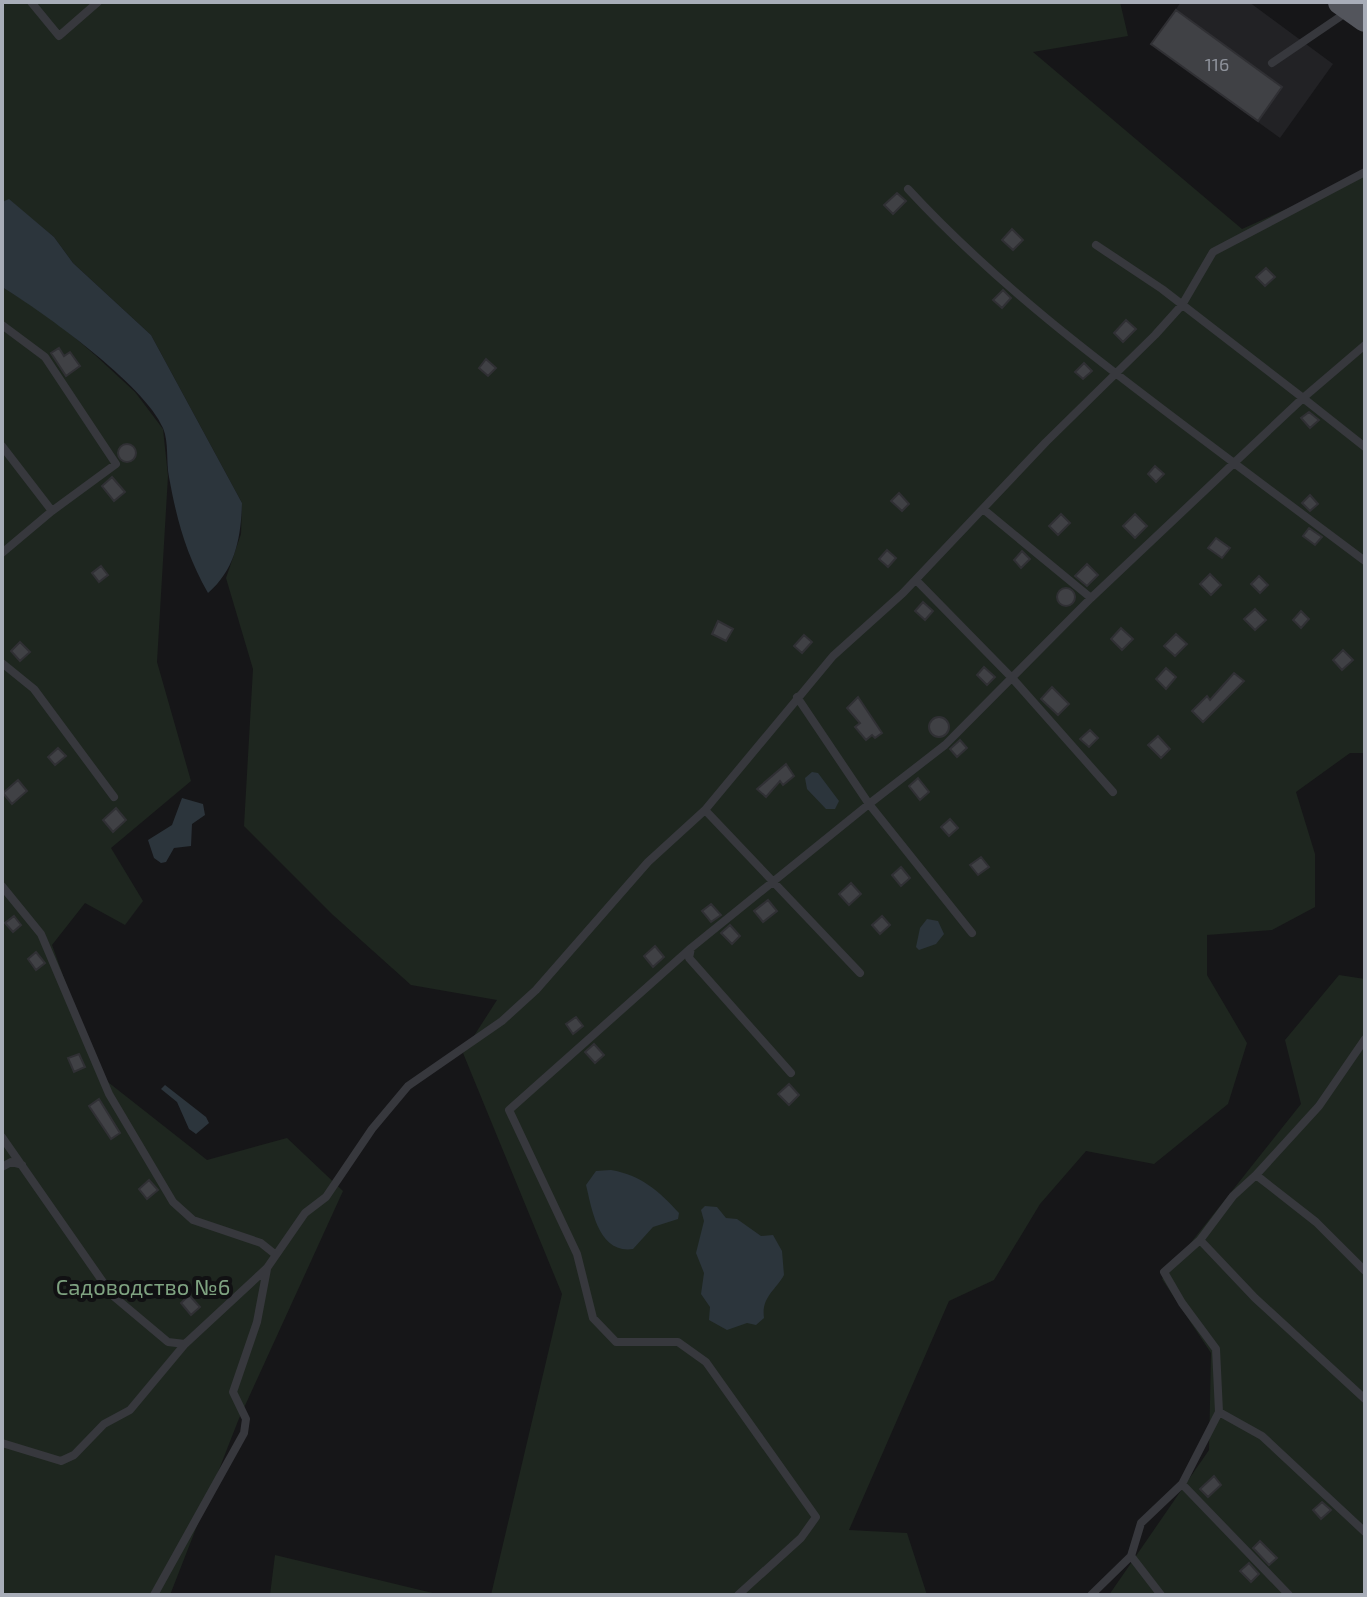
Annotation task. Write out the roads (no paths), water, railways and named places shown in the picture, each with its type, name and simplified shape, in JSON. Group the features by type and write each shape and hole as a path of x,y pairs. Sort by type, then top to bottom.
{"lane":[{"path":"31,2 59,36 98,2"},
{"path":"1272,63 1352,10"},
{"path":"2,1443 61,1461 74,1455 104,1424 130,1410 185,1344 267,1268 305,1213 326,1197 372,1129 408,1086 513,1011 577,944 648,862 705,810 833,656 916,580 1046,442 1117,375 1182,305 1213,252 1257,226 1365,172"},
{"path":"908,189 957,242 1117,375 1365,561"},
{"path":"1096,245 1182,305 1365,447"},
{"path":"2,325 45,357 116,464 2,553"},
{"path":"738,1595 801,1538 816,1517 706,1362 678,1342 616,1342 593,1318 577,1254 509,1110 691,948 945,745 1091,598 1303,398 1365,345"},
{"path":"2,446 52,511"},
{"path":"983,509 1091,598"},
{"path":"916,580 1013,679 1113,792"},
{"path":"2,663 34,689 114,797"},
{"path":"797,697 869,804 972,933"},
{"path":"705,810 775,879 860,973"},
{"path":"2,886 41,934 109,1094 173,1202 193,1220 261,1243 276,1255"},
{"path":"691,948 689,958 791,1073"},
{"path":"1091,1595 1131,1556 1141,1523 1182,1484 1219,1412 1216,1349 1182,1303 1164,1272 1200,1240 1233,1196 1319,1106 1364,1042"},
{"path":"2,1137 112,1295 168,1342 185,1344"},
{"path":"2,1167 11,1162 22,1166"},
{"path":"1256,1175 1316,1222 1365,1271"},
{"path":"1200,1240 1255,1298 1365,1399"},
{"path":"154,1595 244,1433 246,1419 233,1392 257,1322 267,1268"},
{"path":"1219,1412 1262,1436 1365,1532"},
{"path":"1182,1484 1289,1595"},
{"path":"1131,1556 1161,1595"}],"park label":[{"name":"Садоводство №6","path":"143,1287"}]}
